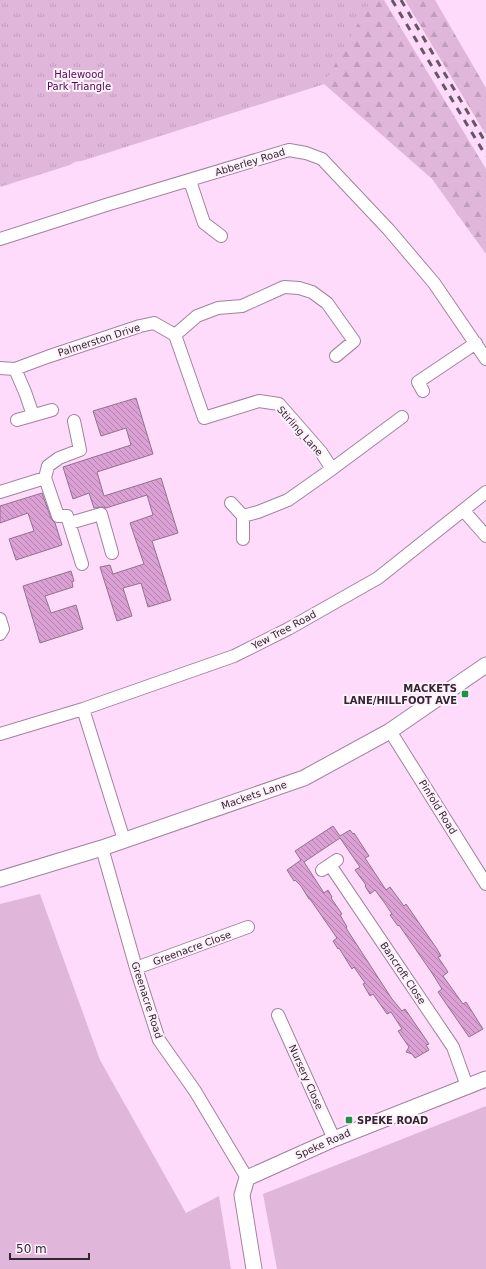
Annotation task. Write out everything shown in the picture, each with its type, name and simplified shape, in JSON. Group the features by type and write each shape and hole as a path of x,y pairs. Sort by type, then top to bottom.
{"street":[{"name":"Abberley Road","path":"0,239 83,212 289,150 306,153 322,159 390,230 429,277 486,358"},
{"path":"190,181 204,223 221,236"},
{"path":"175,335 196,316 218,308 242,306 284,287 299,288 312,292 327,303 354,341 336,356"},
{"name":"Palmerston Drive","path":"0,368 15,369 140,326 154,323 175,335"},
{"name":"Stirling Lane","path":"175,335 204,418 258,401 279,404 321,452 332,469"},
{"path":"423,391 418,382 476,343"},
{"path":"15,369 25,392 32,415"},
{"path":"17,420 52,410"},
{"path":"243,516 258,512 288,500 402,417"},
{"path":"74,421 80,450 58,458 48,466 45,478 58,516 67,516 82,564"},
{"path":"0,492 45,478"},
{"name":"Yew Tree Road","path":"0,734 83,709 234,656 288,629 378,578 486,492"},
{"path":"231,503 243,516 243,539"},
{"path":"464,511 486,536"},
{"path":"70,523 101,514 112,553"},
{"path":"0,619 3,629 0,634"},
{"name":"Mackets Lane","path":"0,879 102,848 304,778 390,731 486,665"},
{"path":"83,709 124,840"},
{"name":"Pinfold Road","path":"390,731 486,884"},
{"name":"Greenacre Road","path":"102,848 136,968 159,1040 195,1091 247,1178"},
{"name":"Bancroft Close","path":"330,865 452,1047 467,1086"},
{"name":"Greenacre Close","path":"136,968 248,927"},
{"name":"Nursery Close","path":"278,1016 334,1139"},
{"name":"Speke Road","path":"247,1178 334,1139 486,1079"},
{"path":"247,1178 242,1195 254,1269"}],"green space":[{"name":"Halewood Park Triangle","path":"0,0 371,0 324,84 0,187"},
{"path":"194,0 384,0 486,169 486,254 432,179 324,84 187,127"},
{"path":"405,0 435,0 486,88 486,135"},
{"path":"40,894 100,1060 186,1213 219,1196 231,1269 0,1269 0,904"},
{"path":"486,1106 486,1269 277,1269 263,1194"}],"building":[{"path":"136,398 153,454 97,472 104,496 161,478 178,533 152,541 171,600 148,607 141,583 123,588 132,616 117,621 100,567 110,565 113,574 144,564 130,523 153,515 147,495 106,508 94,508 89,493 73,499 63,467 131,445 126,428 101,436 93,411"},
{"path":"42,493 51,518 55,523 62,545 16,560 9,539 34,531 28,513 0,523 0,506"},
{"path":"71,571 74,581 72,582 73,587 45,596 51,613 76,605 83,629 40,643 23,586"},
{"path":"333,826 340,836 350,830 353,834 354,833 369,856 365,858 386,890 390,887 404,906 406,904 437,949 441,956 438,957 448,972 443,976 463,1004 466,1002 483,1029 469,1037 438,992 442,989 432,973 399,925 398,926 390,915 392,914 384,902 375,890 370,894 365,886 366,885 355,870 360,867 340,838 304,862 324,893 328,890 332,897 331,898 342,914 340,915 347,927 346,928 392,999 402,1011 405,1009 429,1044 426,1045 429,1050 415,1058 412,1054 406,1052 409,1047 398,1031 402,1029 391,1012 387,1014 373,994 370,996 363,984 365,983 354,967 352,969 333,941 337,938 301,886 295,880 294,881 287,870 301,860 295,851"}],"railway":[{"path":"392,0 486,156"},
{"path":"401,0 486,143"}],"place":[{"name":"MACKETS LANE/HILLFOOT AVE","path":"465,694"},
{"name":"SPEKE ROAD","path":"349,1120"}]}
